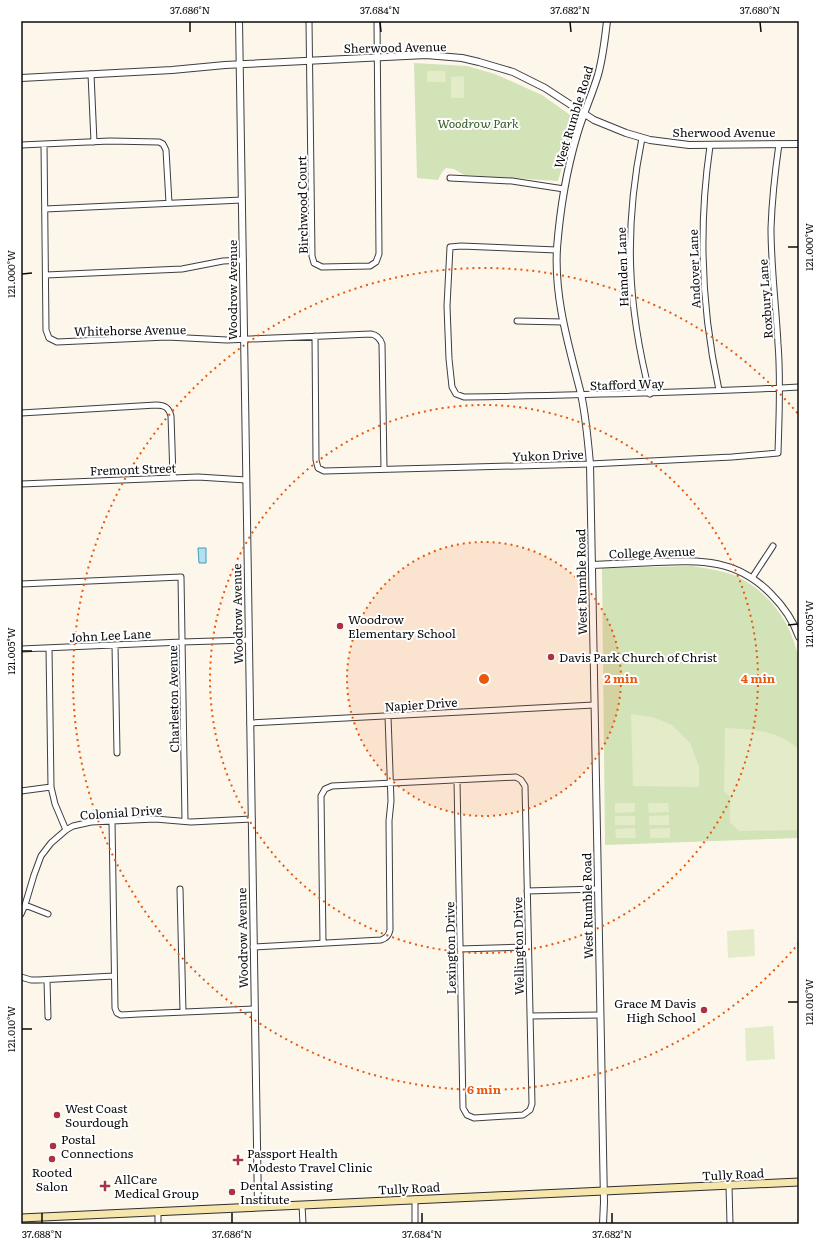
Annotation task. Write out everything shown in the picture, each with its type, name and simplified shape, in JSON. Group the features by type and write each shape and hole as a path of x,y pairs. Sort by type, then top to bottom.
{"main road":[{"name":"Tully Road","path":"21,1218 799,1182"}],"street":[{"name":"Woodrow Avenue","path":"239,21 258,1207"},
{"name":"Birchwood Court","path":"309,21 313,260 316,264 322,267 370,266 376,262 380,254 377,58"},
{"path":"377,21 377,58"},
{"name":"West Rumble Road","path":"603,1224 604,1192 590,464 581,395 563,322 559,292 557,250 564,189 583,114 599,73 606,38 607,21"},
{"name":"Sherwood Avenue","path":"21,78 172,70 240,64 426,55 462,58 513,72 545,88 583,114 609,127 642,138 668,143 710,146 799,144"},
{"path":"90,74 94,142"},
{"name":"Hamden Lane","path":"642,138 631,211 630,264 637,339 650,394"},
{"path":"21,145 157,141 163,144 166,150 169,203"},
{"path":"44,144 46,275 182,269 223,261 243,260"},
{"name":"Roxbury Lane","path":"778,453 780,388 771,236 779,144"},
{"name":"Andover Lane","path":"710,146 703,202 702,262 705,314 718,390"},
{"path":"450,178 512,181 564,189"},
{"path":"45,208 242,200"},
{"name":"Stafford Way","path":"557,250 461,246 450,247 447,332 452,387 456,394 464,397 650,394 799,387"},
{"name":"Whitehorse Avenue","path":"46,275 46,330 49,338 57,342 167,337 210,340 244,340 371,334 378,337 382,344 384,469"},
{"path":"517,321 563,322"},
{"name":"Yukon Drive","path":"315,336 316,460 319,469 326,472 384,469 590,464 725,458 778,453"},
{"path":"21,413 156,405 165,406 171,416 173,477"},
{"name":"Fremont Street","path":"21,484 173,477 246,480"},
{"path":"752,578 773,546"},
{"name":"College Avenue","path":"592,565 700,561 725,566 752,578 778,601 797,624 799,637"},
{"name":"Charleston Avenue","path":"21,584 181,577 185,821"},
{"name":"John Lee Lane","path":"21,649 248,640"},
{"path":"115,645 117,753"},
{"path":"49,648 51,787 55,804 66,830"},
{"name":"Napier Drive","path":"250,723 594,704"},
{"path":"253,947 381,940 387,937 390,930 389,833 391,801 388,716"},
{"name":"Wellington Drive","path":"457,780 516,777 522,780 525,786 532,1104 529,1112"},
{"path":"323,943 321,796 324,790 332,786 457,780"},
{"name":"Lexington Drive","path":"457,780 463,1108 467,1115 474,1118 523,1116 529,1112"},
{"path":"21,791 51,787"},
{"name":"Colonial Drive","path":"21,914 41,856 51,843 66,830 83,823 166,819 185,821 252,819"},
{"path":"112,821 114,976 115,1008 117,1013 121,1015 254,1008"},
{"path":"180,889 183,1012"},
{"path":"527,891 598,889"},
{"path":"25,905 48,914"},
{"path":"460,949 528,947"},
{"path":"21,977 31,980 47,980 114,976"},
{"path":"47,980 48,1018"},
{"path":"530,1016 600,1015"},
{"path":"730,1186 730,1224"},
{"path":"415,1199 415,1224"},
{"path":"302,1205 303,1224"},
{"path":"158,1212 158,1224"}],"green space":[{"name":"Woodrow Park","path":"414,63 467,66 495,74 542,95 573,117 575,122 558,181 464,175 454,169 446,168 438,180 417,178"},
{"path":"427,71 445,71 446,82 427,82"},
{"path":"464,76 464,98 451,98 451,77"},
{"path":"692,566 737,576 753,586 777,609 793,638 799,660 799,838 605,845 602,568"},
{"path":"631,714 652,717 672,725 690,743 699,766 699,787 633,786"},
{"path":"725,728 755,730 773,734 799,749 799,830 739,831 730,822 730,797 724,791"},
{"path":"615,803 635,803 635,812 615,813"},
{"path":"648,803 668,803 669,812 649,813"},
{"path":"669,815 669,825 649,825 649,816"},
{"path":"615,816 635,816 635,825 615,825"},
{"path":"635,828 636,838 616,838 615,829"},
{"path":"670,828 670,838 650,838 650,829"},
{"path":"754,929 755,956 728,958 727,931"},
{"path":"773,1026 775,1059 746,1061 745,1028"}],"water":[{"path":"198,548 206,548 206,563 199,563"}],"place":[{"name":"Woodrow Elementary School","path":"340,626"},
{"name":"Davis Park Church of Christ","path":"551,657"},
{"name":"Grace M Davis High School","path":"704,1010"},
{"name":"West Coast Sourdough","path":"57,1115"},
{"name":"Postal Connections","path":"53,1146"},
{"name":"Rooted Salon","path":"52,1159"},
{"name":"Passport Health Modesto Travel Clinic","path":"238,1160"},
{"name":"AllCare Medical Group","path":"105,1186"},
{"name":"Dental Assisting Institute","path":"232,1192"}]}
